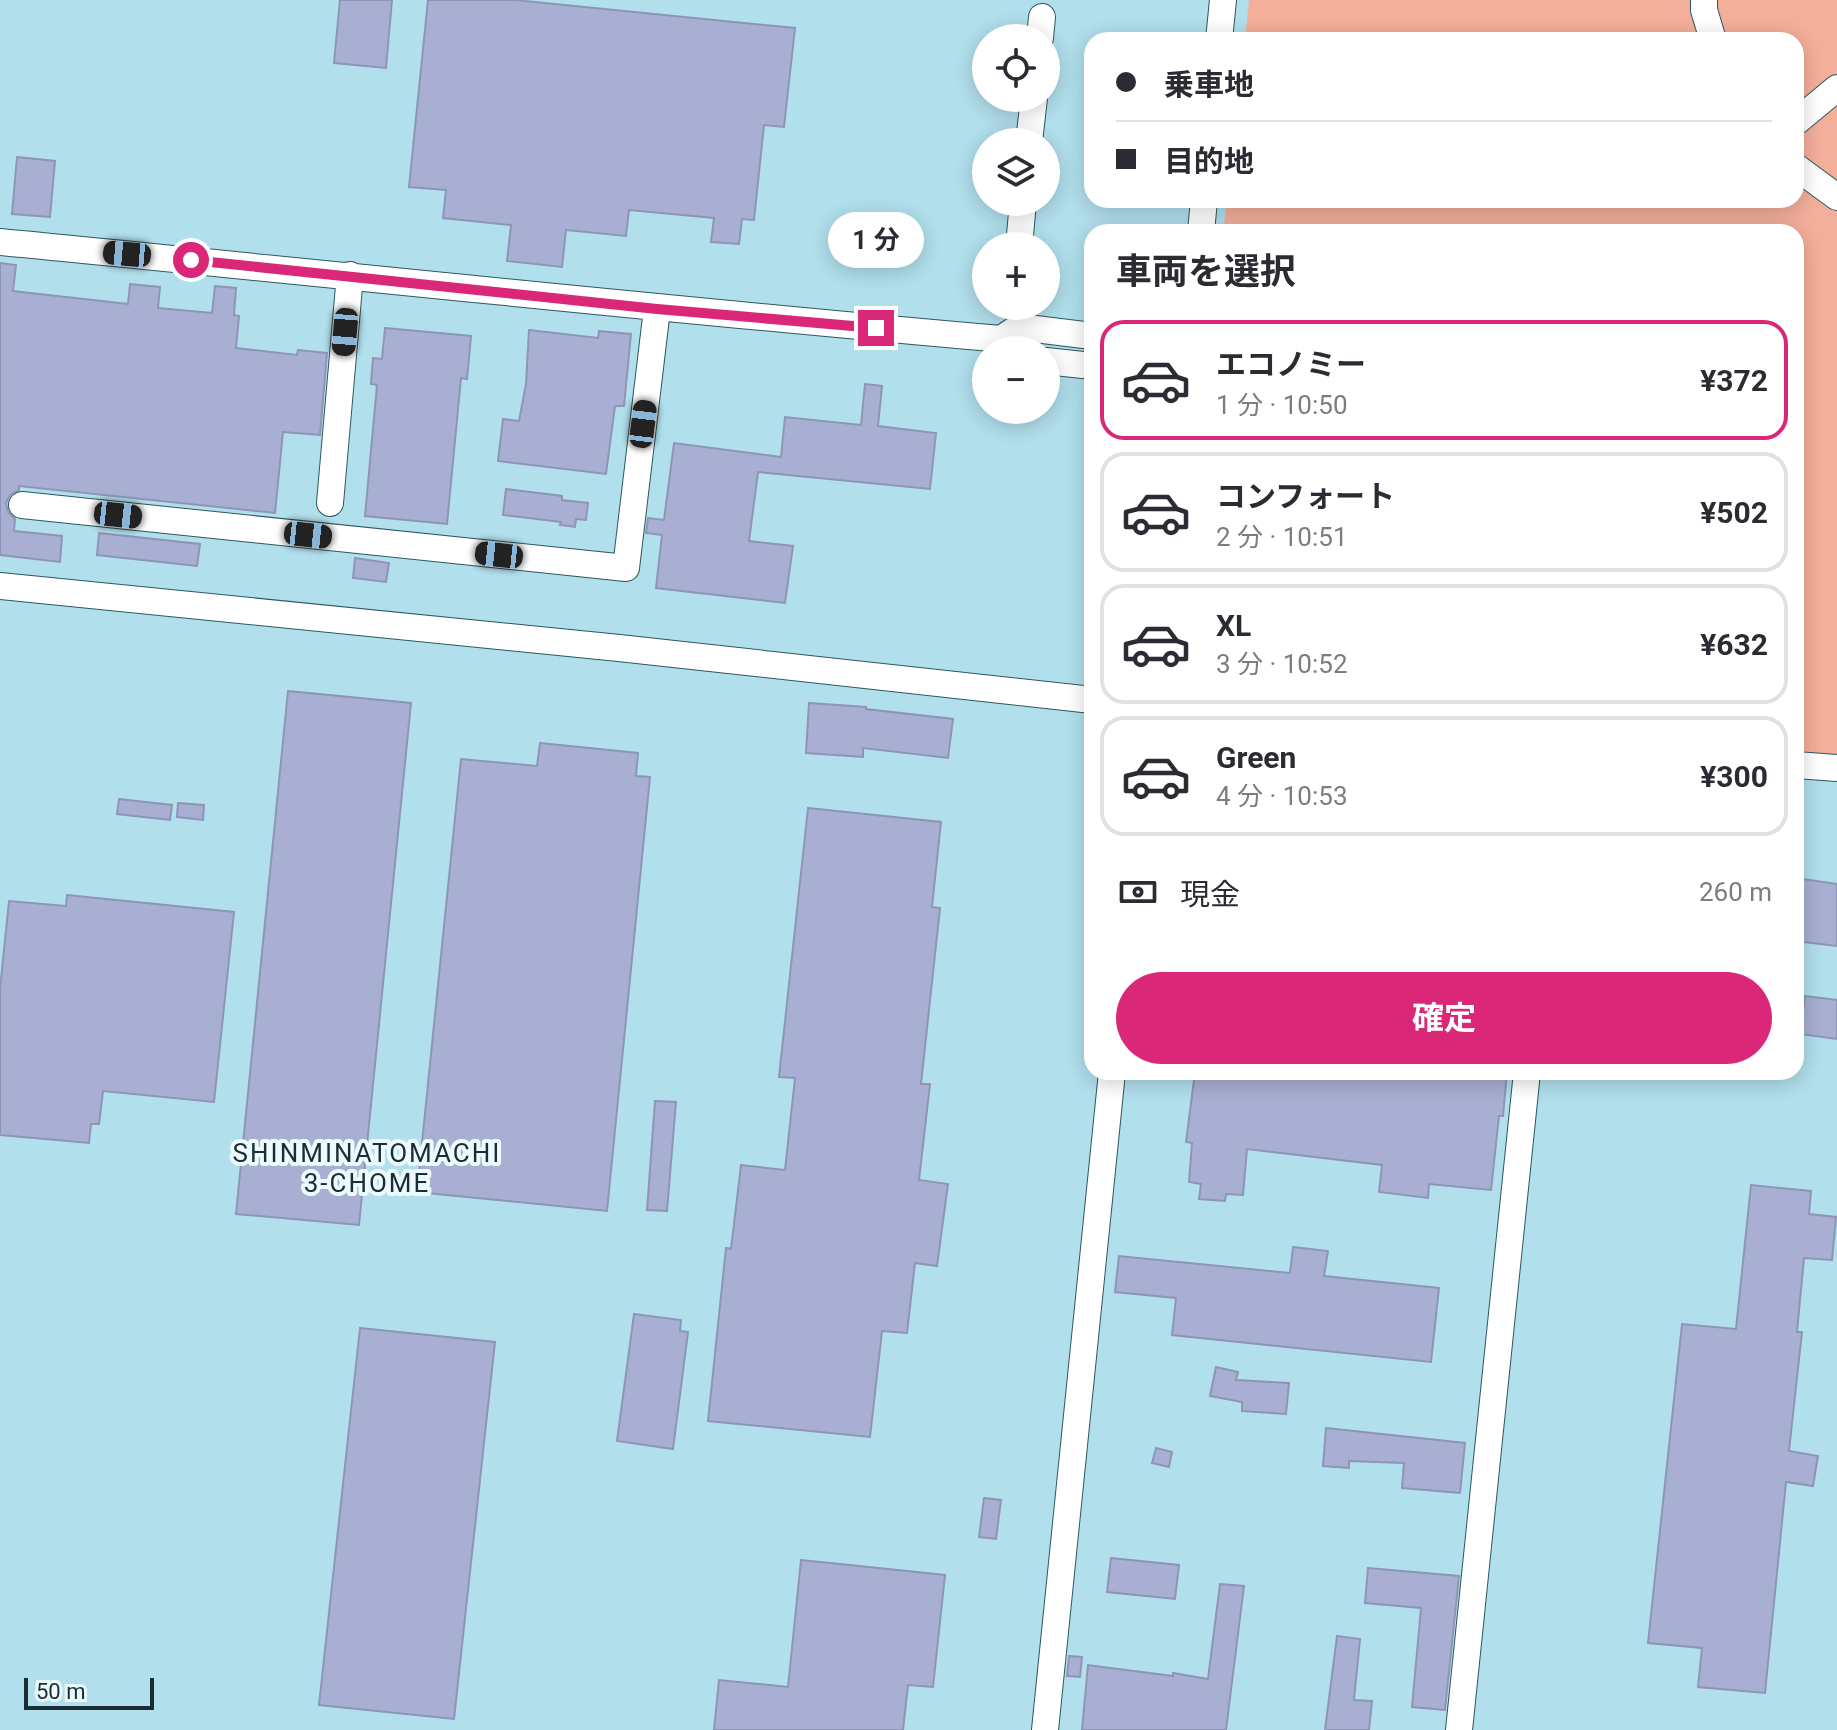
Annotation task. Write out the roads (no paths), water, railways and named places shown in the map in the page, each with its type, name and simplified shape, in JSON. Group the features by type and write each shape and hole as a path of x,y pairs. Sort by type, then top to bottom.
{"street":[{"path":"1220,32 1223,0"},
{"path":"1704,0 1711,32"},
{"path":"1804,115 1837,88"},
{"path":"1804,173 1837,197"},
{"path":"0,241 972,341"},
{"path":"0,241 972,341"},
{"path":"330,503 350,275"},
{"path":"22,505 626,568 657,309"},
{"path":"1012,336 1019,327 1084,335"},
{"path":"1060,363 1084,365"},
{"path":"0,586 619,648 1084,699"},
{"path":"1804,766 1837,768"},
{"path":"1045,1730 1111,1080"},
{"path":"1459,1730 1526,1080"}],"district":[{"name":"SHINMINATOMACHI 3-CHOME","path":"367,1168"}]}
